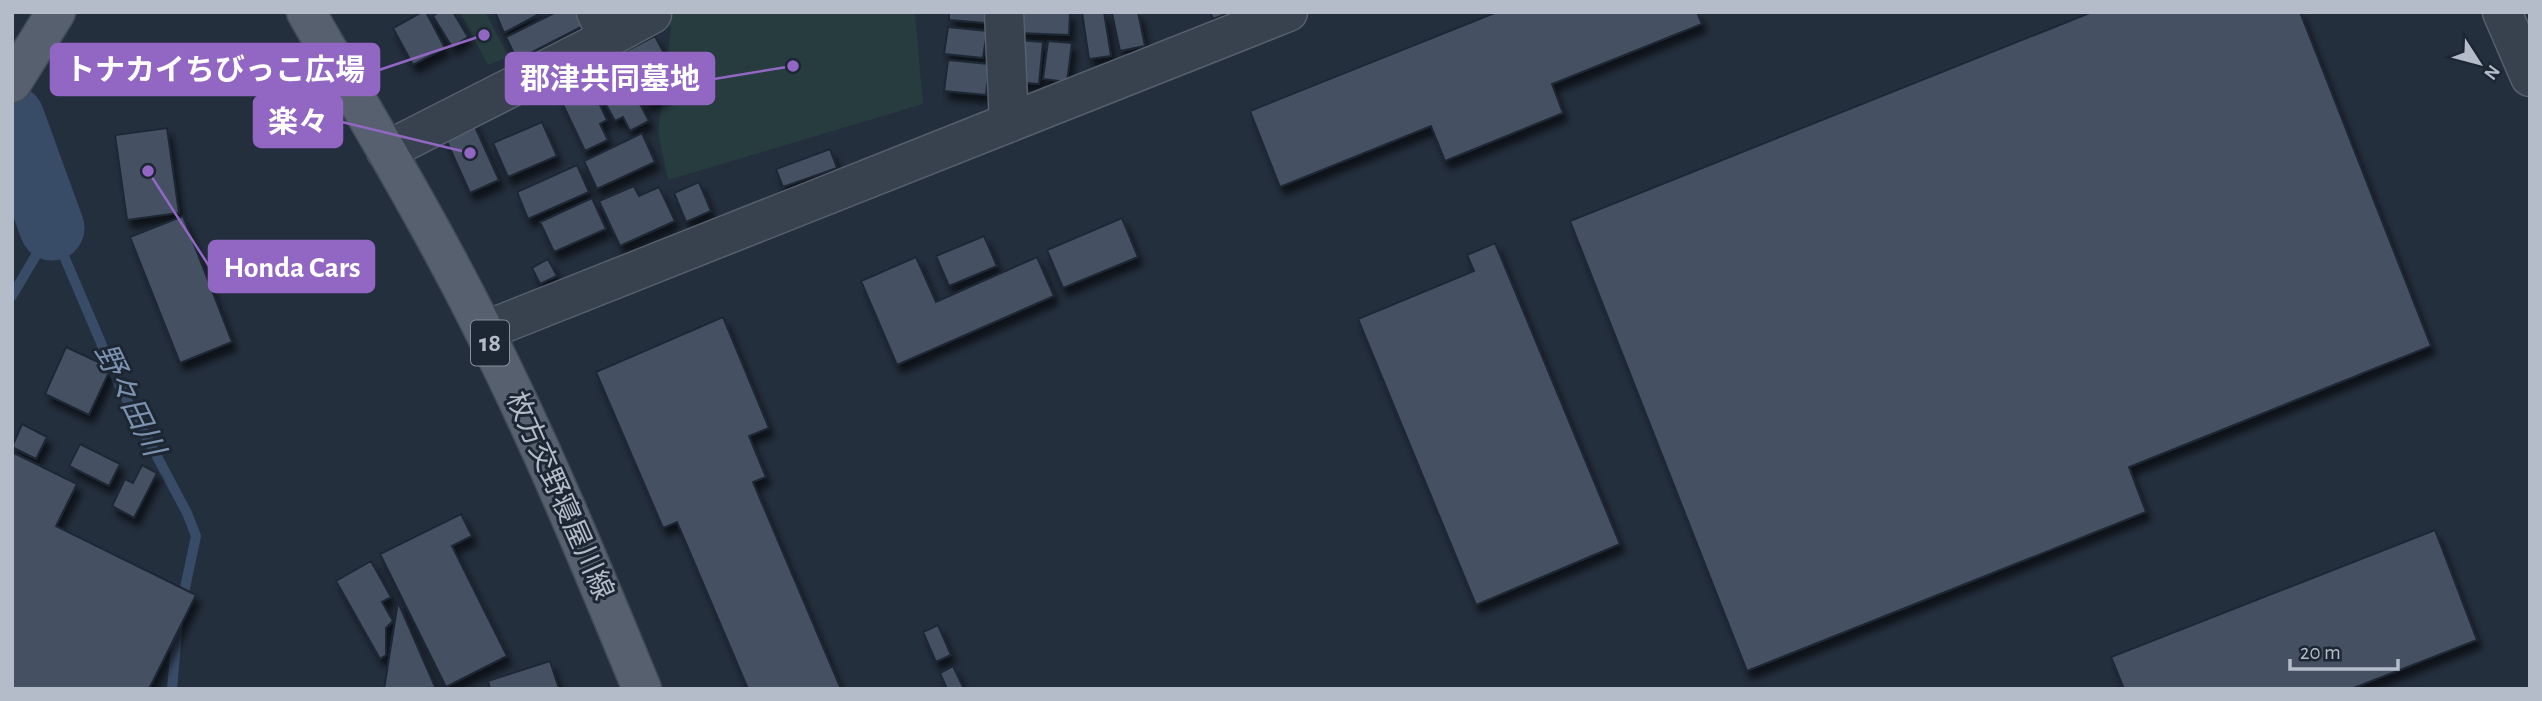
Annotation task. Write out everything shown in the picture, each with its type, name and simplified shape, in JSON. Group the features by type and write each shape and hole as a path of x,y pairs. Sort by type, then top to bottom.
{"main road":[{"path":"12,83 56,12"},
{"name":"枚方交野寝屋川線","path":"306,12 386,151 484,331 564,501 642,689"}],"street":[{"path":"1004,12 1009,123"},
{"path":"484,331 1287,12"},
{"path":"386,151 602,25 652,14"}],"green space":[{"path":"460,12 485,12 509,57 488,65"},
{"path":"664,12 915,12 923,104 668,180 658,132 671,29"}],"building":[{"path":"426,12 445,48 413,65 393,28"},
{"path":"439,12 453,12 468,37 452,47 433,16"},
{"path":"495,12 543,12 504,33"},
{"path":"556,12 583,12 589,23 517,60 506,37"},
{"path":"949,12 988,12 986,23 949,20"},
{"path":"1020,12 1070,12 1069,35 1019,33"},
{"path":"1082,12 1104,12 1111,56 1089,59"},
{"path":"1138,12 1145,46 1120,51 1112,13"},
{"path":"1210,12 1231,12 1213,19"},
{"path":"1497,12 1697,12 1702,24 1552,84 1563,113 1445,161 1431,126 1280,187 1250,111"},
{"path":"2092,12 2300,12 2431,346 2129,467 2146,512 1747,671 1570,221"},
{"path":"948,27 987,31 983,58 944,54"},
{"path":"655,36 671,67 656,75 666,95 647,105 620,54"},
{"path":"1018,40 1043,42 1039,84 1014,82"},
{"path":"1048,41 1072,43 1067,82 1043,79"},
{"path":"948,60 989,64 986,95 944,91"},
{"path":"603,69 609,80 623,72 649,121 630,131 623,117 615,121 590,75"},
{"path":"576,88 580,98 594,92 607,120 600,124 608,140 585,151 559,96"},
{"path":"472,120 499,180 470,193 443,133"},
{"path":"542,122 557,156 508,177 493,143"},
{"path":"167,128 179,213 127,220 115,135"},
{"path":"642,133 655,162 597,189 584,161"},
{"path":"830,149 837,168 783,187 776,169"},
{"path":"577,165 589,192 528,219 517,192"},
{"path":"699,182 711,211 686,222 674,193"},
{"path":"634,186 639,196 659,187 675,221 620,246 599,201"},
{"path":"592,198 606,229 554,252 540,222"},
{"path":"183,216 232,342 180,363 130,237"},
{"path":"1122,218 1138,257 1063,288 1047,250"},
{"path":"984,236 997,266 949,286 936,256"},
{"path":"1495,243 1620,544 1476,605 1358,319 1474,271 1467,255"},
{"path":"916,257 936,302 1037,257 1054,296 897,365 861,281"},
{"path":"548,259 557,276 540,284 532,268"},
{"path":"723,317 769,428 749,436 766,477 753,482 841,689 748,689 677,522 663,528 596,372"},
{"path":"66,347 111,368 89,415 45,394"},
{"path":"22,424 47,437 36,459 12,447"},
{"path":"80,444 120,464 109,486 69,466"},
{"path":"12,452 77,484 56,526 196,595 149,689 12,689"},
{"path":"142,465 157,473 134,518 112,506 125,479 133,483"},
{"path":"461,514 472,536 452,546 507,656 446,687 380,554"},
{"path":"2435,530 2477,640 2351,689 2124,689 2111,657"},
{"path":"371,561 391,597 382,602 393,621 386,628 386,655 380,659 336,581"},
{"path":"398,602 436,689 384,689"},
{"path":"938,625 951,655 936,662 923,632"},
{"path":"550,661 559,689 490,689 488,681"},
{"path":"953,666 964,689 947,689 940,673"}],"waterway":[{"name":"野々田川","path":"12,118 52,228"},
{"name":"野々田川","path":"52,228 119,385 187,513 196,536 182,602"},
{"path":"12,296 52,228"},
{"name":"野々田川","path":"172,689 178,621"}],"place":[{"name":"トナカイちびっこ広場","path":"484,35"},
{"name":"郡津共同墓地","path":"793,66"},
{"name":"楽々","path":"470,153"},
{"name":"Honda Cars","path":"148,171"}]}
